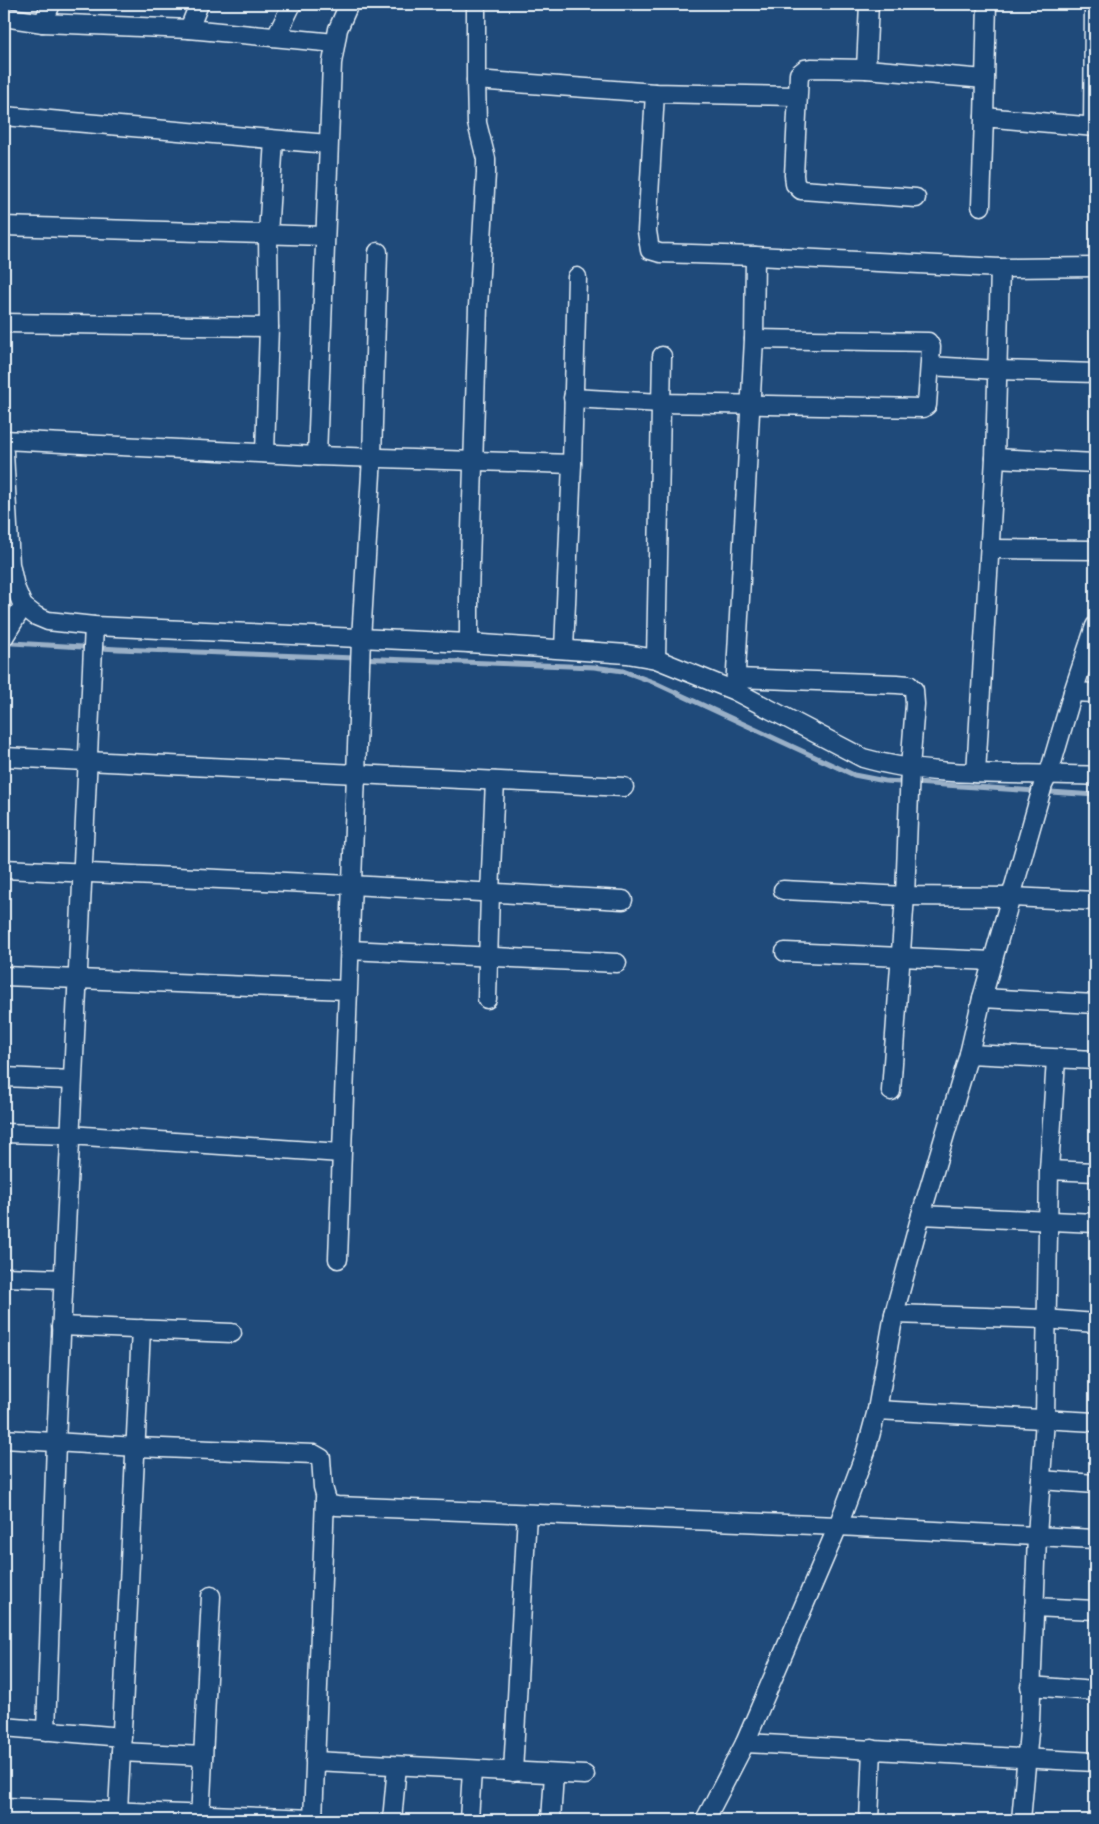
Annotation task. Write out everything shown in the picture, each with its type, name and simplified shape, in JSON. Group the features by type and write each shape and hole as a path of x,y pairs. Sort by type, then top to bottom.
{"street":[{"path":"43,23 52,4"},
{"path":"189,29 198,4"},
{"path":"276,37 292,4"},
{"path":"317,456 328,144 335,43 338,29 349,4"},
{"path":"469,643 478,307 486,173 486,159 477,124 476,4"},
{"path":"866,69 869,4"},
{"path":"981,206 987,4"},
{"path":"984,117 1094,127 1094,10"},
{"path":"4,17 43,23 189,29 335,43"},
{"path":"916,198 802,190 795,184 796,96 799,74 805,69 812,68 866,69 985,79"},
{"path":"476,80 654,93 796,96"},
{"path":"654,93 647,230 650,250 660,253 1000,268 1095,267"},
{"path":"4,116 328,144"},
{"path":"265,453 269,327 268,234 274,140"},
{"path":"4,226 324,236"},
{"path":"338,1259 361,639 372,457 378,252"},
{"path":"735,685 754,339 755,256"},
{"path":"976,773 995,458 1000,268"},
{"path":"564,649 572,464 577,277"},
{"path":"4,323 269,327"},
{"path":"573,398 923,408 927,405 931,347 926,342 754,339"},
{"path":"656,659 662,356"},
{"path":"930,366 1095,373"},
{"path":"4,440 317,456 572,464"},
{"path":"4,452 7,564 14,587 23,606 36,616 48,621 94,626 469,643 627,654 656,659 735,685 863,758 884,764 910,768 1046,779 1095,776"},
{"path":"995,458 1095,463"},
{"path":"990,549 1095,550"},
{"path":"4,637 23,606"},
{"path":"46,1730 63,1280 94,626"},
{"path":"705,1820 745,1744 838,1526 866,1451 877,1410 894,1314 921,1215 1039,802 1072,692 1095,626"},
{"path":"735,685 909,685 914,690 916,696 910,768 905,896 891,1091"},
{"path":"1072,692 1095,693"},
{"path":"4,757 624,787"},
{"path":"487,999 495,781"},
{"path":"4,869 623,900"},
{"path":"783,890 905,896 1012,896 1095,901"},
{"path":"349,950 617,963"},
{"path":"785,952 993,961"},
{"path":"4,976 347,990"},
{"path":"982,998 1095,1004"},
{"path":"968,1054 1095,1060"},
{"path":"1021,1820 1028,1758 1037,1536 1045,1419 1045,1319 1049,1170 1056,1059"},
{"path":"4,1077 72,1080"},
{"path":"4,1133 70,1135 342,1153"},
{"path":"1049,1170 1095,1172"},
{"path":"921,1215 1095,1222"},
{"path":"4,1277 63,1280"},
{"path":"894,1314 1045,1319 1095,1323"},
{"path":"61,1326 232,1333"},
{"path":"117,1816 142,1329"},
{"path":"877,1410 1095,1422"},
{"path":"4,1439 137,1447 314,1454 321,1458 325,1498 313,1820 117,1816 4,1808"},
{"path":"1040,1480 1095,1484"},
{"path":"325,1498 328,1504 337,1506 838,1526 1095,1539"},
{"path":"513,1772 528,1514"},
{"path":"200,1817 211,1596"},
{"path":"1034,1607 1095,1610"},
{"path":"1030,1686 1095,1691"},
{"path":"4,1727 46,1730 122,1745 203,1756"},
{"path":"745,1744 872,1749 1095,1762"},
{"path":"870,1820 872,1749"},
{"path":"315,1761 585,1775"},
{"path":"392,1820 397,1766"},
{"path":"469,1820 472,1770"},
{"path":"551,1820 554,1774"}],"waterway":[{"path":"7,638 12,643 118,649 594,667 623,671 653,682 854,775 885,781 1095,795"}]}
